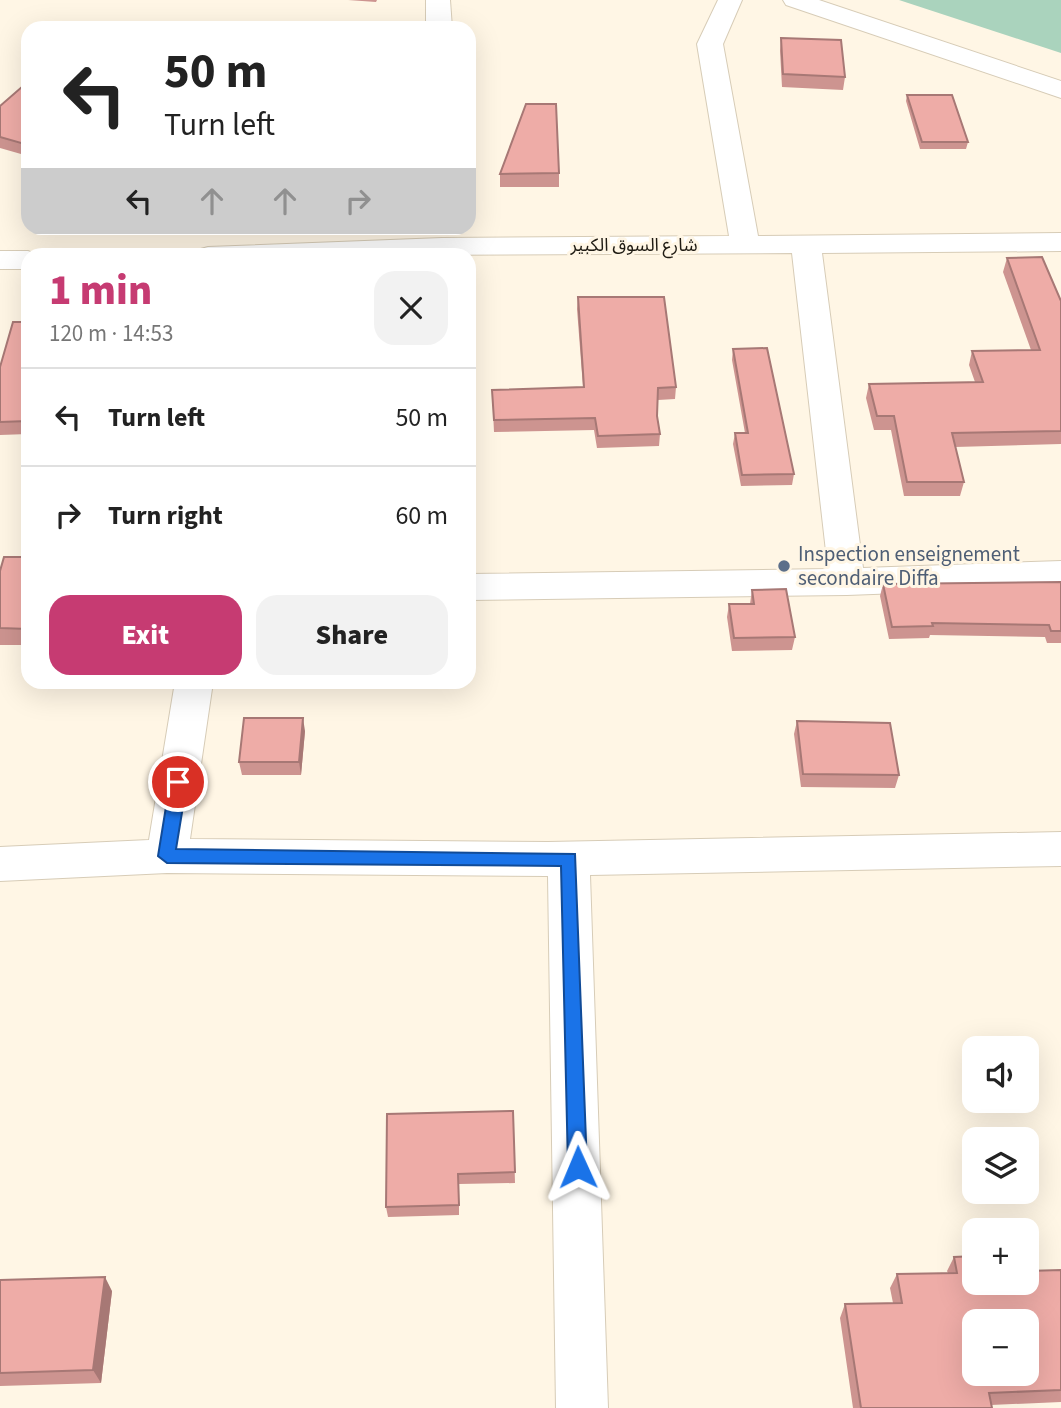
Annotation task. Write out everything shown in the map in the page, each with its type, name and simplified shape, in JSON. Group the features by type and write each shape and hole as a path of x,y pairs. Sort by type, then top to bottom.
{"street":[{"path":"438,0 439,21"},
{"path":"730,0 710,44 745,244"},
{"path":"795,0 1061,90"},
{"name":"شارع السوق الكبير","path":"337,248 442,237 806,245 1061,242"},
{"path":"806,245 847,582"},
{"path":"0,260 21,260"},
{"path":"476,587 847,582 1061,575"},
{"path":"167,856 193,689"},
{"path":"0,864 167,856 569,859 1061,849"},
{"path":"569,859 582,1408"}],"green space":[{"path":"899,0 1061,0 1061,53"}],"building":[{"path":"781,38 841,40 845,77 783,74"},
{"path":"21,88 21,143 0,137 0,106"},
{"path":"907,95 952,95 968,142 922,142"},
{"path":"526,104 556,104 559,173 500,174"},
{"path":"1042,257 1061,301 1061,431 952,433 964,482 907,482 894,416 877,416 869,384 983,382 972,351 1040,350 1007,258"},
{"path":"578,297 664,297 676,387 658,388 657,416 660,434 598,436 595,418 494,420 492,390 584,387"},
{"path":"13,322 21,322 21,421 0,422 0,367"},
{"path":"767,348 794,474 742,475 735,433 748,433 733,349"},
{"path":"4,557 21,557 21,629 0,628 0,571"},
{"path":"1061,582 1061,631 1051,631 1049,625 932,623 933,626 892,627 883,584"},
{"path":"786,589 795,637 734,638 729,604 754,604 752,590"},
{"path":"244,718 303,718 299,762 239,762"},
{"path":"797,721 890,723 899,775 803,774"},
{"path":"513,1111 515,1172 458,1174 459,1205 386,1207 387,1114"},
{"path":"954,1257 962,1257 962,1295 1039,1295 1039,1271 1061,1270 1061,1390 989,1393 992,1408 861,1408 845,1304 902,1303 897,1274 957,1273"},
{"path":"105,1277 93,1370 0,1373 0,1280"}],"place":[{"name":"Inspection enseignement secondaire Diffa","path":"784,566"}],"route":[{"path":"178,782 167,856 569,859 578,1167"}]}
